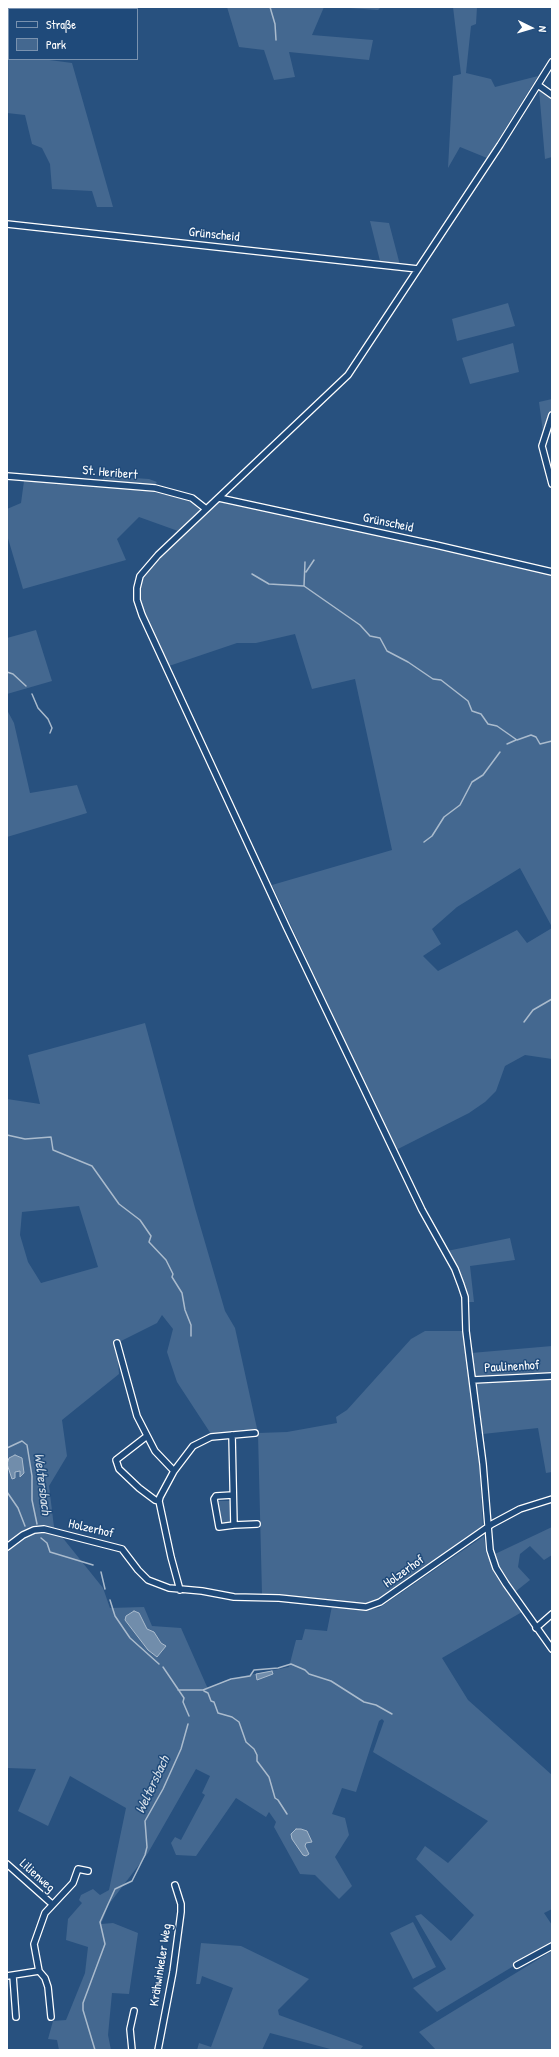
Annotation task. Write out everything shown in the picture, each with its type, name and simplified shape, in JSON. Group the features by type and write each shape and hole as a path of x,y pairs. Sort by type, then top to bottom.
{"street":[{"path":"552,62 418,270 348,375 147,566 140,576 137,588 137,600 286,926 422,1210 454,1268 465,1297 466,1331 483,1464 487,1529 490,1550 496,1568 536,1628 552,1649"},
{"path":"538,85 552,95"},
{"name":"Grünscheid","path":"7,224 418,270"},
{"path":"552,415 542,446 552,484"},
{"name":"St. Heribert","path":"7,476 155,488 192,498 206,509"},
{"name":"Grünscheid","path":"219,498 552,572"},
{"path":"117,1343 134,1406 147,1436 155,1451 174,1471"},
{"name":"Paulinenhof","path":"473,1380 552,1376"},
{"path":"180,1590 159,1501 174,1471 193,1446 207,1439 255,1433"},
{"path":"232,1435 234,1525"},
{"path":"147,1436 116,1460 119,1469 139,1488 155,1500 159,1501"},
{"path":"233,1495 216,1496 214,1502 219,1527 257,1524"},
{"name":"Holzerhof","path":"7,1547 23,1535 34,1530 44,1529 118,1547 127,1553 138,1570 148,1580 159,1585 180,1590 202,1591 234,1597 258,1597 366,1607 380,1602 487,1529 492,1524 520,1509 552,1499"},
{"path":"536,1628 552,1614"},
{"name":"Lilienweg","path":"7,1864 52,1904"},
{"path":"51,2018 48,1987 45,1978 39,1971 34,1944 35,1938 45,1913 73,1883 78,1869 88,1871"},
{"name":"Krähwinkeler Weg","path":"158,2050 173,1972 181,1912 181,1904 175,1885"},
{"path":"517,1965 552,1946"},
{"path":"16,2017 10,1976 39,1971"},
{"path":"132,2050 130,2029 134,2011"}],"green space":[{"path":"227,7 324,7 312,35 373,40 369,60 289,52 295,77 274,80 264,50 239,47"},
{"path":"335,7 381,7 378,10"},
{"path":"453,7 477,7 476,24 471,26 466,73 491,79 495,87 538,76 487,158 460,147 448,168 453,76 461,74"},
{"path":"7,55 8,60 50,60 72,63 113,207 97,207 92,191 52,189 50,164 42,148 32,144 25,115 7,113"},
{"path":"539,90 552,98 552,157 545,159"},
{"path":"370,221 389,223 400,265 380,261"},
{"path":"508,303 515,326 457,341 452,319"},
{"path":"513,343 519,372 470,384 462,358"},
{"path":"552,399 552,410 543,432 539,402"},
{"path":"104,476 149,479 157,482 150,491 191,501 200,510 178,531 139,517 117,539 126,560 23,589 7,535 7,509 21,503 24,481 100,486"},
{"path":"220,501 455,551 552,575 552,927 520,868 457,907 432,929 441,944 423,956 438,971 517,930 527,943 552,928 552,1059 525,1055 505,1066 496,1091 485,1102 469,1113 396,1150 272,885 392,850 355,679 312,689 295,634 256,643 237,643 169,666 140,604 139,590 141,580 149,568"},
{"path":"36,630 52,681 7,694 7,638"},
{"path":"7,710 14,723 30,793 77,785 87,813 7,837"},
{"path":"145,1023 195,1208 225,1311 235,1328 258,1433 287,1432 337,1423 336,1417 347,1410 411,1339 425,1331 464,1331 478,1441 483,1528 377,1602 367,1605 262,1594 258,1434 211,1434 177,1382 167,1352 173,1329 162,1315 157,1323 117,1343 119,1374 62,1420 67,1456 49,1486 54,1527 103,1588 110,1608 144,1607 152,1626 181,1628 208,1689 239,1677 289,1667 296,1640 302,1640 305,1629 327,1631 332,1606 369,1609 379,1608 484,1536 486,1552 493,1567 522,1612 442,1658 468,1700 552,1775 552,1909 544,1913 552,1925 552,1943 437,2012 413,1988 446,1969 415,1916 421,1914 451,1941 474,1915 416,1859 425,1846 448,1863 488,1821 373,1752 384,1721 382,1719 379,1721 356,1792 342,1788 332,1814 345,1818 349,1835 335,1857 352,1886 339,1899 315,1875 300,1874 274,1827 276,1822 269,1812 266,1817 236,1798 196,1856 176,1855 171,1843 175,1837 181,1840 205,1795 202,1793 210,1776 196,1769 148,1853 109,1904 101,1924 113,1923 138,1933 129,1994 112,1993 108,2035 111,2050 59,2050 57,2040 48,2039 53,2021 66,2020 85,1973 88,1947 66,1940 68,1919 82,1903 79,1900 81,1895 93,1889 100,1895 109,1890 126,1808 70,1776 48,1826 18,1811 36,1769 7,1768 7,1099 40,1104 28,1055","holes":["79,1206 98,1267 41,1283 28,1262 20,1235 22,1212"]},
{"path":"510,1238 515,1260 470,1266 474,1302 468,1302 463,1280 447,1251"},
{"path":"552,1346 552,1374 475,1378 471,1353"},
{"path":"552,1378 552,1472 546,1473 538,1428 483,1434 476,1382"},
{"path":"217,1501 231,1501 233,1523 221,1522"},
{"path":"552,1527 552,1555 544,1560 530,1546 520,1554 518,1567 530,1580 515,1592 498,1565 495,1554"},
{"path":"413,1922 436,1967 413,1979 390,1933"},
{"path":"201,1943 241,1946 309,1979 278,2010 279,2015 363,2046 360,2050 334,2050 270,2033 262,2050 197,2050 199,2043 211,2047 233,1988 202,1976 200,1984 196,1984"},
{"path":"552,1951 552,2050 436,2050 419,2032"}],"shaded area":[{"path":"15,1455 22,1458 24,1473 20,1477 20,1471 15,1472 15,1478 12,1479 7,1464 9,1458"},
{"path":"134,1611 139,1613 147,1629 154,1632 161,1643 166,1646 157,1657 148,1650 125,1620 126,1616"},
{"path":"272,1671 273,1674 257,1680 256,1674"},
{"path":"296,1829 307,1831 312,1842 306,1843 305,1846 309,1854 306,1856 303,1855 292,1839 291,1834"}],"waterway":[{"path":"270,7 275,24 276,40"},
{"path":"306,572 314,560"},
{"path":"305,562 304,586 360,625 370,636 380,638 387,651 408,662 433,679 441,680 468,701 472,711 481,714 488,724 497,726 517,740 531,735 536,737 540,744 552,741"},
{"path":"252,574 269,584 304,586"},
{"path":"7,672 13,674 26,686"},
{"path":"32,694 38,708 48,719 52,728 50,733"},
{"path":"507,744 516,740"},
{"path":"424,842 432,836 444,817 460,805 472,782 483,775 500,752"},
{"path":"524,1022 533,1010 552,999"},
{"path":"7,1135 25,1139 51,1137 53,1150 92,1166 119,1204 140,1220 151,1236 149,1242 166,1260 173,1274 172,1277 182,1293 185,1310 191,1325 191,1336"},
{"name":"Weltersbach","path":"7,1448 22,1441 27,1445 32,1476 32,1500 37,1524"},
{"path":"7,1492 18,1508 25,1526"},
{"name":"Weltersbach","path":"41,1538 47,1543 50,1552 93,1565"},
{"name":"Weltersbach","path":"101,1572 105,1589"},
{"name":"Weltersbach","path":"110,1600 115,1616 130,1638 159,1664"},
{"path":"178,1690 203,1690 231,1679 250,1676 254,1670 278,1668 291,1664 305,1670 309,1674 331,1681 364,1702 376,1705 392,1714"},
{"name":"Weltersbach","path":"163,1667 184,1698 183,1702 189,1716"},
{"path":"204,1691 208,1693 211,1701 214,1702 218,1713 232,1717 239,1722 246,1742 254,1749 257,1755 257,1761 269,1777 275,1798 287,1814"},
{"name":"Weltersbach","path":"95,2050 83,2010 83,2003 105,1944 100,1922 115,1889 132,1881 145,1855 147,1847 145,1821 163,1789 181,1749 188,1724"}]}
